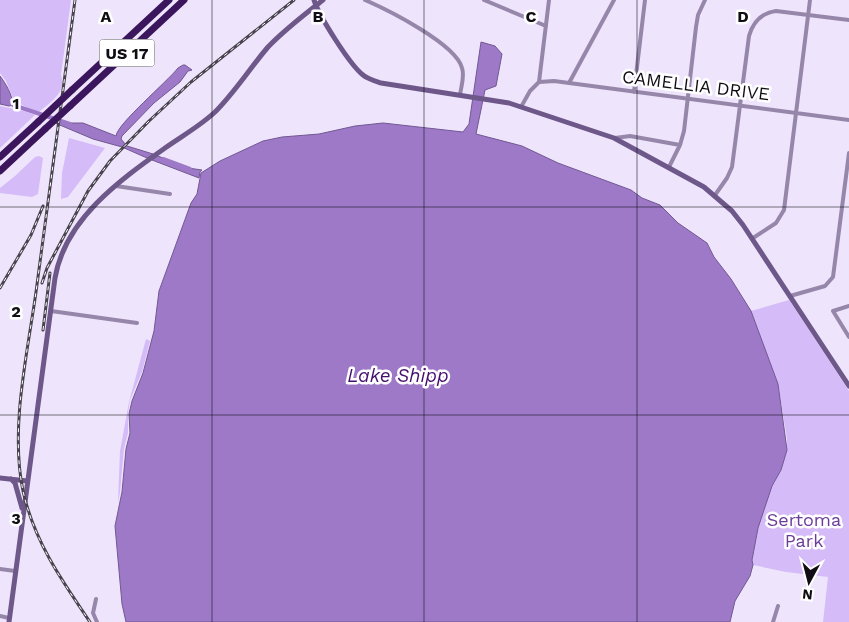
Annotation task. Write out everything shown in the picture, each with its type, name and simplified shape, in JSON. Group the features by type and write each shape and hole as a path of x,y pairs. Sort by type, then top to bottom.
{"highway":[{"name":"US 17","path":"0,157 169,0"},
{"name":"US 17","path":"0,171 184,0"}],"street":[{"path":"310,0 315,3 346,56 364,76 381,83 462,95 521,107 614,138 669,167 715,195 732,211 753,238 849,386"},
{"path":"0,616 9,620 56,270 66,244 81,221 116,186 142,164 216,111 269,46 315,3 323,0"},
{"path":"365,0 418,27 456,56 461,62 463,71 462,95"},
{"path":"484,0 546,26"},
{"path":"521,107 530,91 539,82 549,0"},
{"path":"570,84 614,0"},
{"path":"634,92 645,0"},
{"path":"669,167 680,145 684,131 696,26 698,15 705,0"},
{"path":"753,238 776,223 784,210 810,0"},
{"path":"715,195 732,167 749,36 755,22 765,14 773,12 849,20"},
{"name":"CAMELLIA DRIVE","path":"539,82 554,81 740,104 849,120"},
{"path":"614,138 630,136 680,145"},
{"path":"790,296 825,286 832,280 835,274 849,153"},
{"path":"116,186 170,194"},
{"path":"849,306 833,311 849,337"},
{"path":"50,311 137,323"},
{"path":"0,478 27,482"},
{"path":"11,479 15,483 23,511"},
{"path":"0,569 15,571"},
{"path":"96,599 93,613 97,622"},
{"path":"773,622 778,606"}],"green space":[{"path":"0,0 71,0 61,75 62,87 56,97 38,113 14,101 6,81 0,73"},
{"path":"0,106 35,115 0,148"},
{"path":"69,138 105,148 68,197 61,199 62,173"},
{"path":"35,157 43,158 38,194 32,197 0,193 0,188"},
{"name":"Sertoma Park","path":"789,300 849,391 849,622 823,622 828,577 786,572 753,565 752,560 758,528 772,486 787,450 787,439 778,384 751,311"},
{"path":"146,339 150,341 142,372 130,400 128,433 124,449 118,503 120,451 129,402"}],"water":[{"name":"Lake Shipp","path":"481,42 495,46 502,54 496,86 485,90 476,134 522,146 558,163 631,190 642,198 660,205 678,223 707,243 714,257 731,279 751,311 778,384 787,450 781,470 772,486 758,528 750,576 735,601 730,622 126,622 122,604 115,526 130,433 129,414 143,373 154,331 159,291 191,203 197,194 201,173 220,161 263,141 282,137 319,134 355,126 383,123 463,132 469,124"},
{"path":"183,65 192,70 188,71 180,82 154,103 122,136 121,139 127,146 153,154 147,158 55,123 57,120 63,123 83,123 116,136 118,130 133,113"},
{"path":"0,76 8,89 13,105 0,104"},
{"path":"158,156 188,168 202,170 199,178 152,160"}],"waterway":[{"path":"13,105 70,124"},
{"path":"163,159 190,169"}],"railway":[{"path":"75,0 21,392 18,442 19,467 23,491 34,527 59,576 90,622"},
{"path":"42,283 47,268 88,191 110,161 191,82 294,0"},
{"path":"0,288 31,235 43,206"},
{"path":"43,330 50,273"}]}
